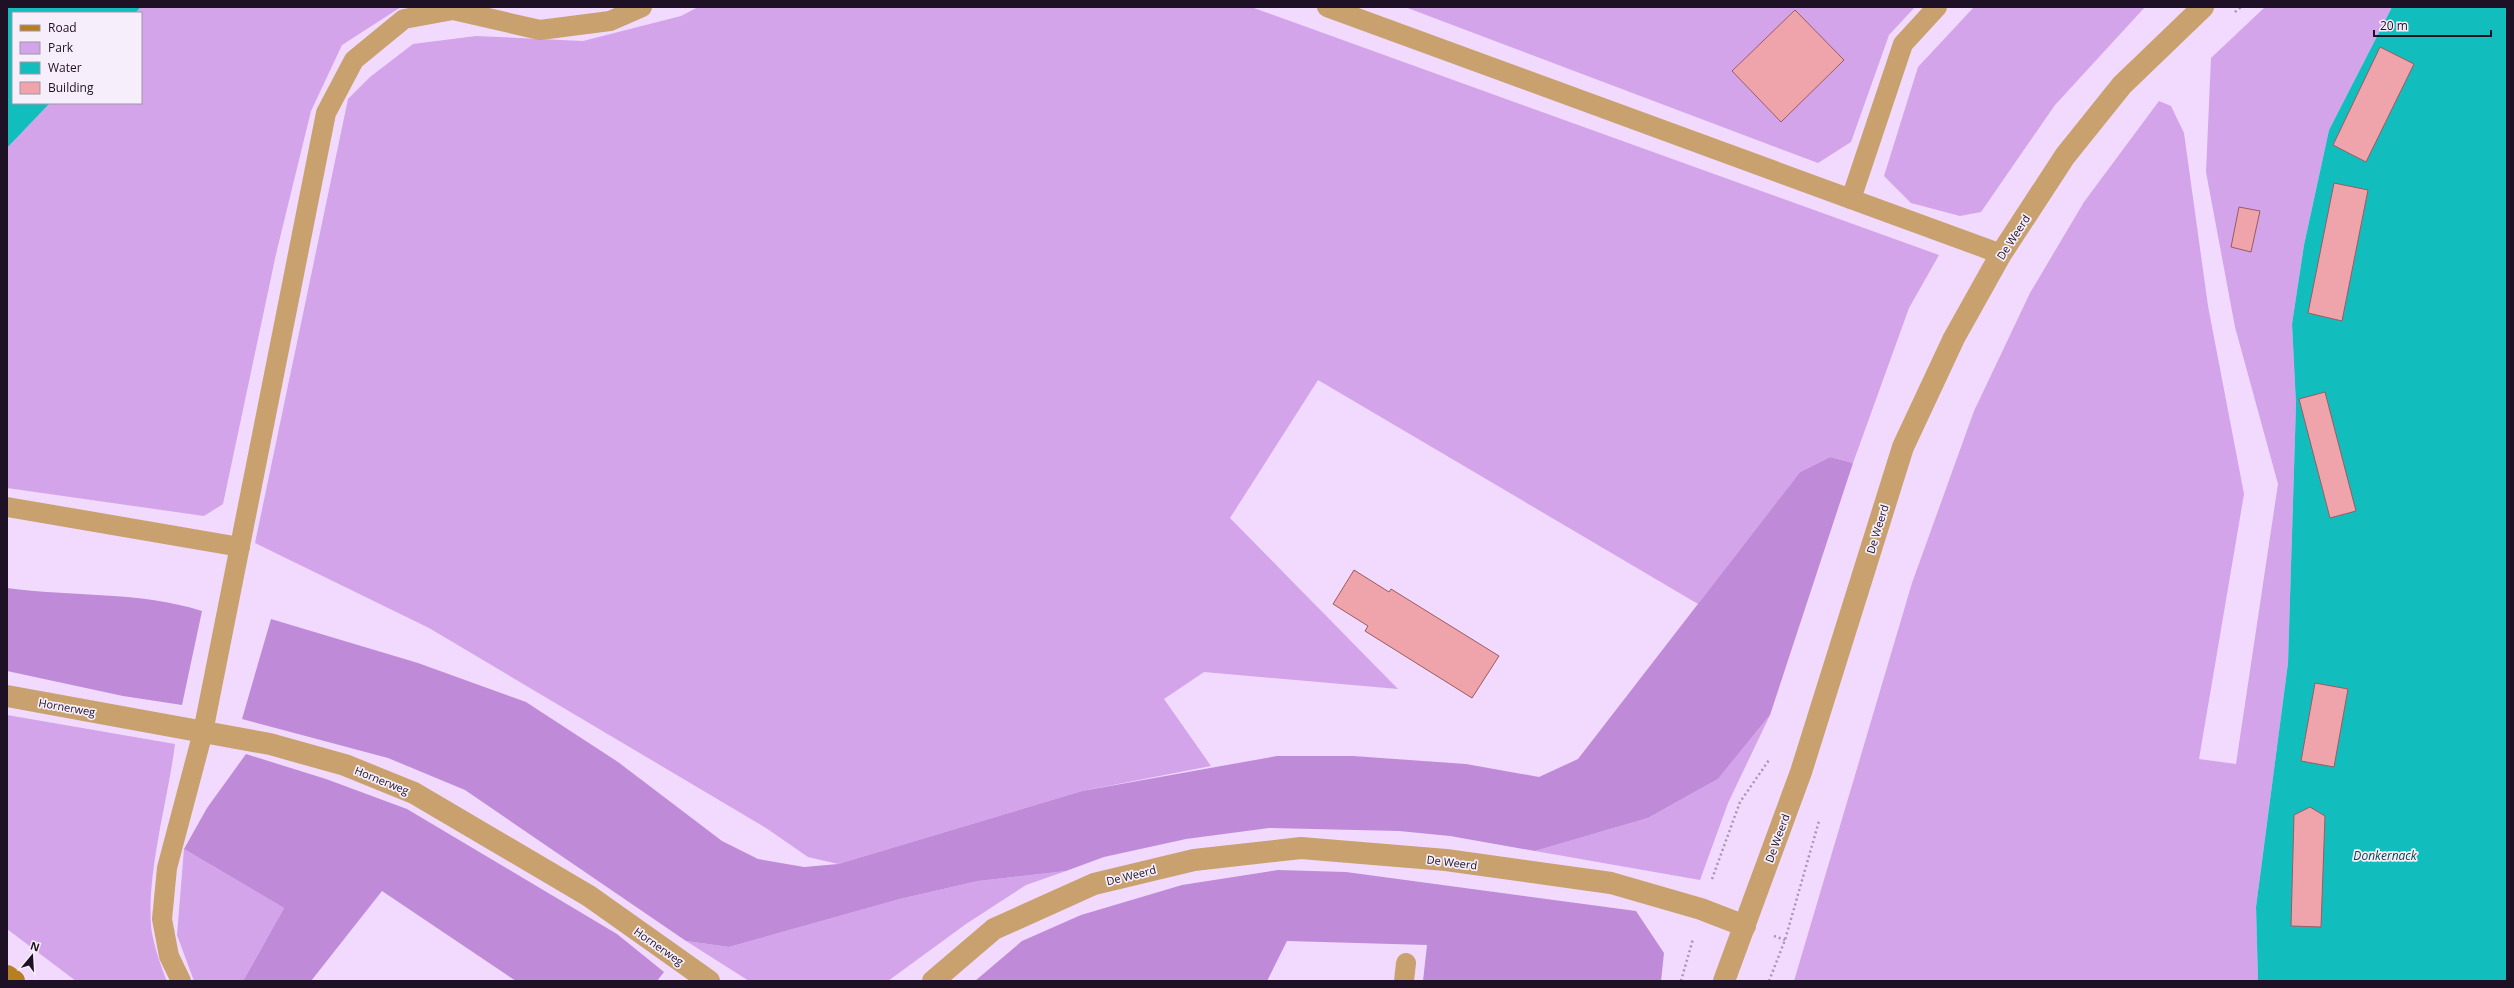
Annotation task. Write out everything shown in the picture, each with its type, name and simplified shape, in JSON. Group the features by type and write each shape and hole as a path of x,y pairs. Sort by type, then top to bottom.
{"main road":[{"path":"7,976 14,981"}],"street":[{"name":"De Weerd","path":"933,981 994,929 1094,884 1194,860 1301,848 1446,860 1611,883 1701,909 1745,926 1801,772 1903,447 1954,338 2001,254 2066,156 2122,85 2203,7"},
{"name":"Hornerweg","path":"7,696 270,744 345,765 414,793 589,896 709,981"},
{"path":"1724,981 1745,926"}],"lane":[{"path":"181,981 169,956 162,919 167,868 203,732 326,113 354,60 404,19 453,10 540,30 610,21 642,7"},
{"path":"1327,7 2001,254"},
{"path":"1851,199 1903,44 1937,7"},
{"path":"7,507 240,547"}],"path":[{"path":"2230,17 2241,7"},
{"path":"1769,981 1785,940 1820,818"},
{"path":"1682,981 1701,909"}],"green space":[{"path":"141,7 401,7 342,45 311,111 276,254 223,504 204,516 7,488 7,148 49,104 142,104 142,12 136,12"},
{"path":"698,7 1251,7 1939,255 1909,308 1853,463 1830,457 1800,472 1698,604 1318,380 1230,518 1398,689 1204,672 1164,699 1211,766 1082,791 838,864 808,857 766,828 429,628 255,543 348,99 370,77 413,44 476,36 583,41 681,16"},
{"path":"1405,7 1915,7 1889,35 1851,142 1818,163"},
{"path":"1974,7 2145,7 2055,105 1981,212 1960,216 1911,203 1884,176 1918,67"},
{"path":"2265,7 2392,7 2329,130 2304,245 2292,324 2296,404 2288,663 2256,907 2258,981 1794,981 1912,583 1974,411 2030,293 2084,202 2159,101 2171,106 2184,133 2208,306 2244,494 2199,759 2236,764 2278,484 2235,327 2206,172 2211,58"},
{"path":"7,715 175,744 155,858 151,904 151,925 153,938 167,981 76,981 7,929"},
{"path":"1770,715 1728,803 1700,880 1535,851 1648,818 1718,779"},
{"path":"184,849 284,908 243,981 194,981 177,935"},
{"path":"1066,871 1026,885 966,924 888,981 749,981 686,941 729,947 900,899 978,881"}],"shaded area":[{"path":"1830,457 1853,463 1770,715 1718,779 1648,818 1535,851 1450,836 1399,831 1269,828 1186,839 1104,857 1066,871 978,881 900,899 729,947 686,941 465,790 388,758 242,719 271,619 418,663 526,702 618,762 722,841 758,859 804,867 838,864 1082,791 1277,756 1353,756 1466,764 1539,777 1578,759 1800,472"},
{"path":"7,588 31,591 130,597 154,600 202,611 182,705 123,696 7,671"},
{"path":"246,754 326,779 407,809 617,934 664,972 657,981 516,981 382,891 311,981 243,981 284,908 184,849 207,808"},
{"path":"1278,870 1346,872 1636,911 1664,953 1661,981 1423,981 1427,945 1287,941 1267,981 975,981 1022,941 1081,915 1182,885"}],"water":[{"path":"7,7 141,7 136,12 12,12 12,104 49,104 7,148"},
{"name":"Donkernack","path":"2392,7 2507,7 2507,981 2258,981 2256,907 2288,663 2296,404 2292,324 2304,245 2329,130"}],"building":[{"path":"1795,10 1844,60 1781,122 1732,71"},
{"path":"2380,47 2414,64 2366,162 2333,145"},
{"path":"2334,183 2368,190 2342,321 2308,313"},
{"path":"2239,207 2260,211 2251,252 2231,247"},
{"path":"2325,392 2356,511 2330,518 2299,399"},
{"path":"1354,570 1389,592 1391,589 1499,656 1472,698 1365,631 1368,626 1333,604"},
{"path":"2315,683 2348,689 2334,767 2301,761"},
{"path":"2310,807 2325,816 2321,927 2291,926 2294,815"}]}
